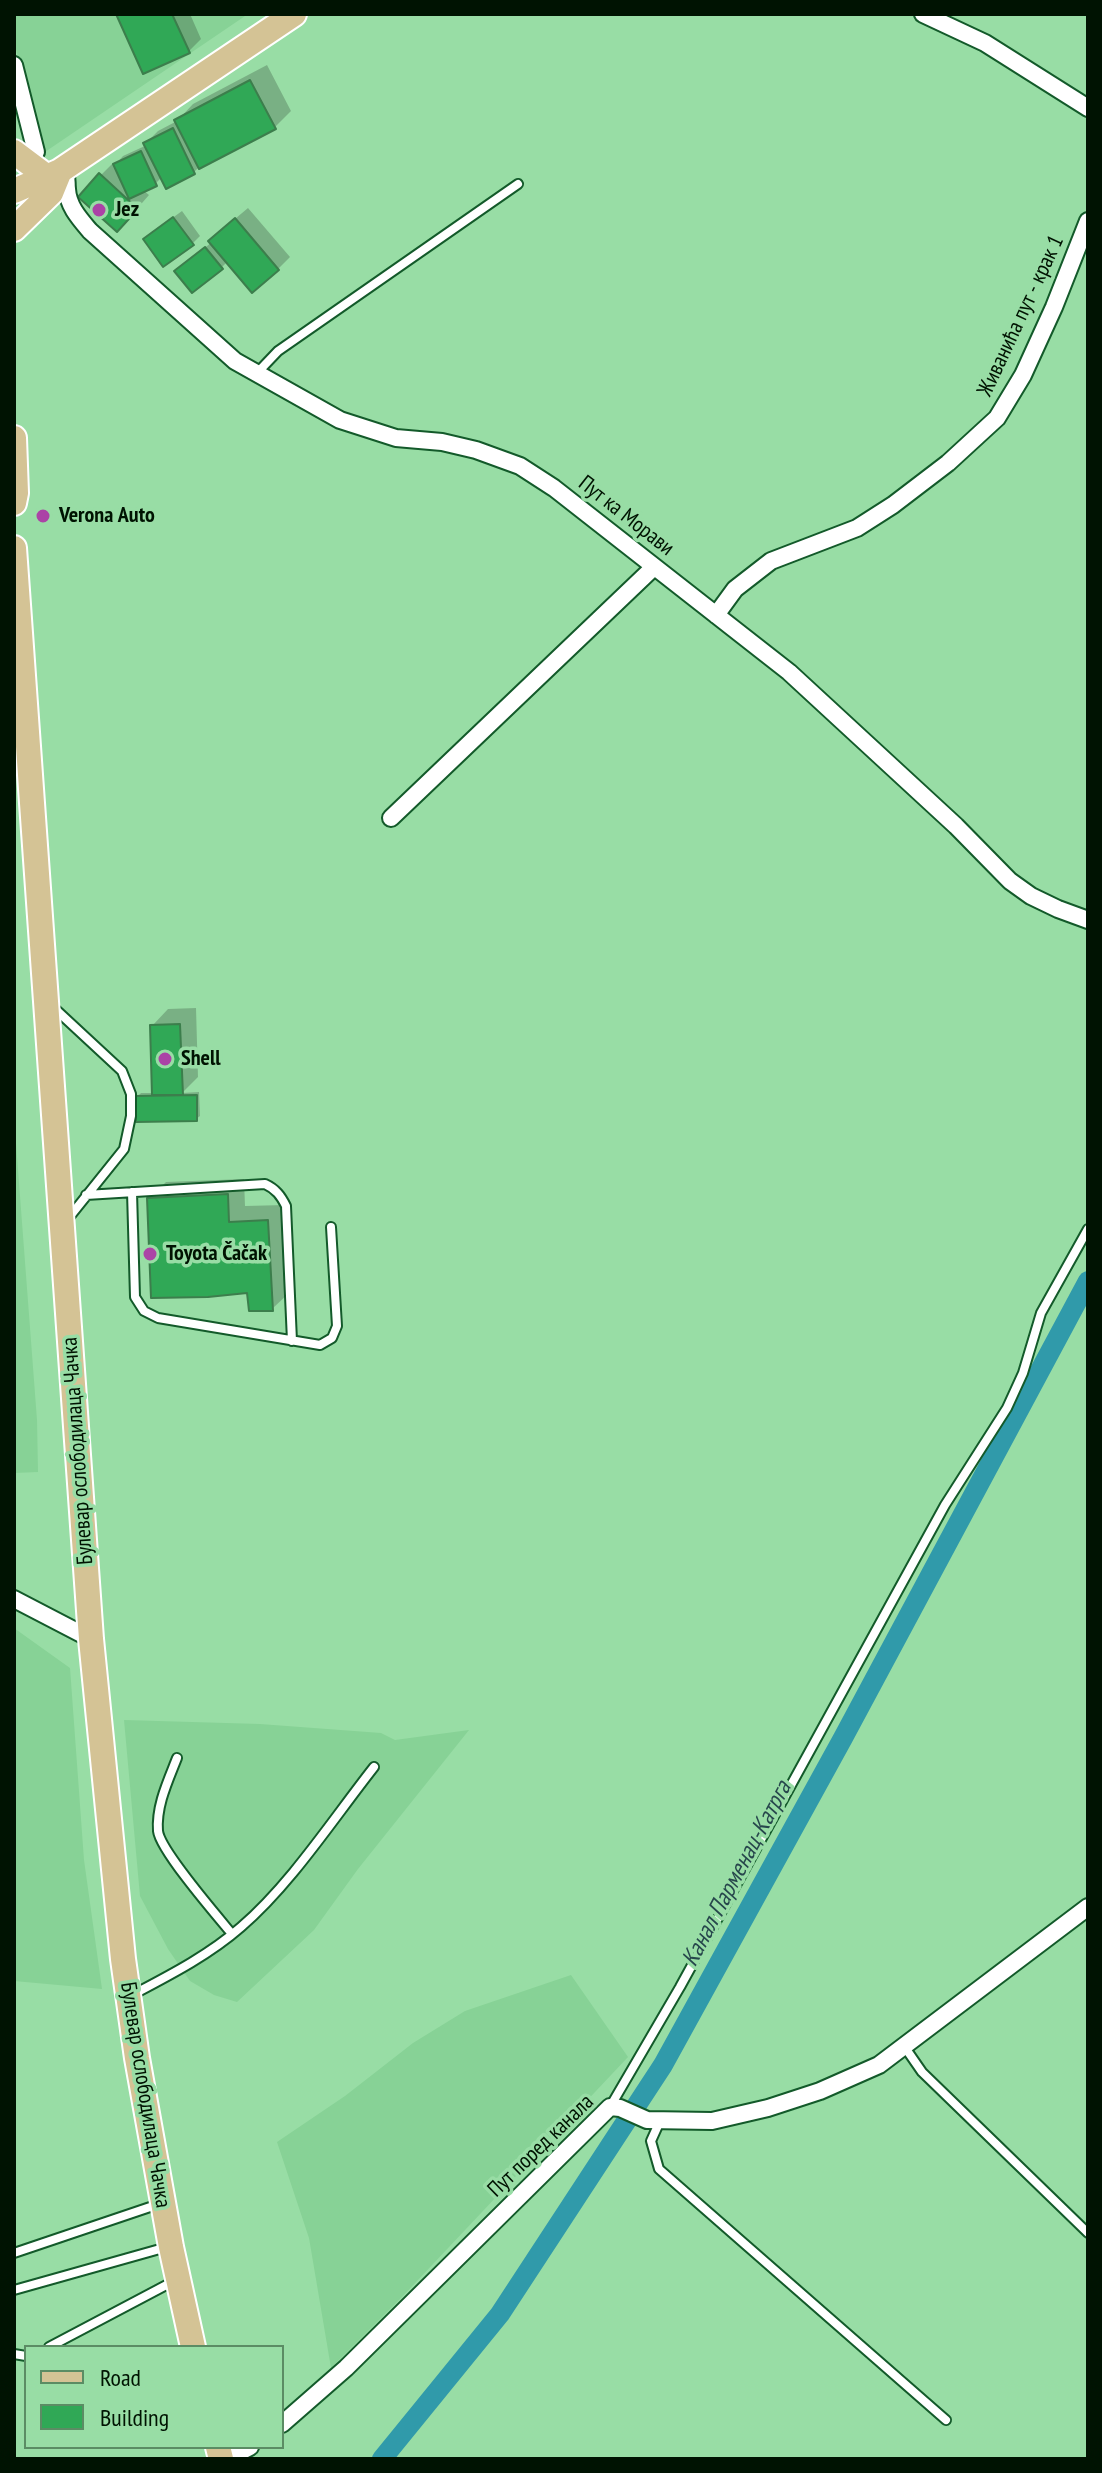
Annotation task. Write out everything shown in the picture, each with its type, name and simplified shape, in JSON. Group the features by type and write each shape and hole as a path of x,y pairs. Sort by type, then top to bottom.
{"main road":[{"path":"14,191 56,172 294,14"},
{"path":"25,152 56,172"},
{"path":"14,229 51,193 56,172"},
{"path":"14,438 14,503"},
{"name":"Булевар ослободилаца Чачка","path":"14,548 91,1639 128,1997 162,2202 193,2345"}],"street":[{"path":"923,14 985,43 1088,108"},
{"path":"14,65 25,152"},
{"name":"Пут ка Морави","path":"56,172 67,175 67,191 74,213 90,231 235,361 340,420 396,438 442,442 476,450 520,466 554,488 789,672 956,826 1010,881 1031,896 1088,920"},
{"name":"Живанића пут - крак 1","path":"716,615 735,589 771,561 857,528 948,463 997,418 1023,375 1088,221"},
{"path":"391,818 654,567"},
{"path":"14,1599 91,1639"},
{"name":"Пут поред канала","path":"284,2422 346,2368 615,2107 654,2120 712,2121 768,2108 820,2091 879,2065 1088,1907"},
{"path":"227,2459 246,2449"}],"lane":[{"path":"257,373 278,351 518,184"},
{"path":"46,1001 122,1071 131,1094 131,1116 124,1149 62,1226"},
{"path":"86,1195 265,1184 277,1191 286,1206 292,1341"},
{"path":"132,1192 135,1297 144,1311 158,1318 320,1345 335,1332 337,1326 331,1227"},
{"path":"615,2107 945,1505 1007,1408 1023,1373 1041,1313 1088,1229"},
{"path":"177,1758 159,1811 158,1835 196,1890 232,1934"},
{"path":"128,1997 175,1973 232,1934 272,1896 374,1767"},
{"path":"904,2046 922,2072 1088,2233"},
{"path":"654,2120 651,2141 659,2169 946,2420"},
{"path":"14,2253 162,2202"},
{"path":"14,2290 171,2247"},
{"path":"53,2345 178,2278"}],"shaded area":[{"path":"14,14 248,14 42,154 14,41"},
{"path":"14,1117 37,1420 38,1472 14,1473"},
{"path":"14,1628 70,1668 84,1860 102,1989 14,1981"},
{"path":"124,1720 260,1724 381,1733 395,1740 469,1730 358,1869 314,1930 237,2002 214,1995 190,1981 168,1949 140,1896"},
{"path":"571,1975 628,2057 331,2368 309,2238 277,2142 345,2096 413,2043 465,2011"}],"building":[{"path":"116,14 172,14 190,53 143,74"},
{"path":"250,80 276,129 199,169 174,120"},
{"path":"173,128 195,174 166,189 143,143"},
{"path":"141,151 157,186 129,199 113,164"},
{"path":"99,173 138,209 117,232 78,197"},
{"path":"173,217 194,245 163,267 143,239"},
{"path":"235,218 279,270 252,293 208,241"},
{"path":"205,247 223,269 192,293 174,271"},
{"path":"180,1024 183,1095 152,1095 150,1025"},
{"path":"197,1095 197,1121 136,1122 135,1096"},
{"path":"228,1194 229,1222 268,1220 273,1311 249,1311 247,1293 151,1298 147,1198"}],"waterway":[{"name":"Канал Парменац-Катрга","path":"382,2459 500,2314 663,2065 843,1738 1088,1281"}],"place":[{"name":"Jez","path":"99,210"},
{"name":"Verona Auto","path":"43,516"},
{"name":"Shell","path":"165,1059"},
{"name":"Toyota Čačak","path":"150,1254"}]}
